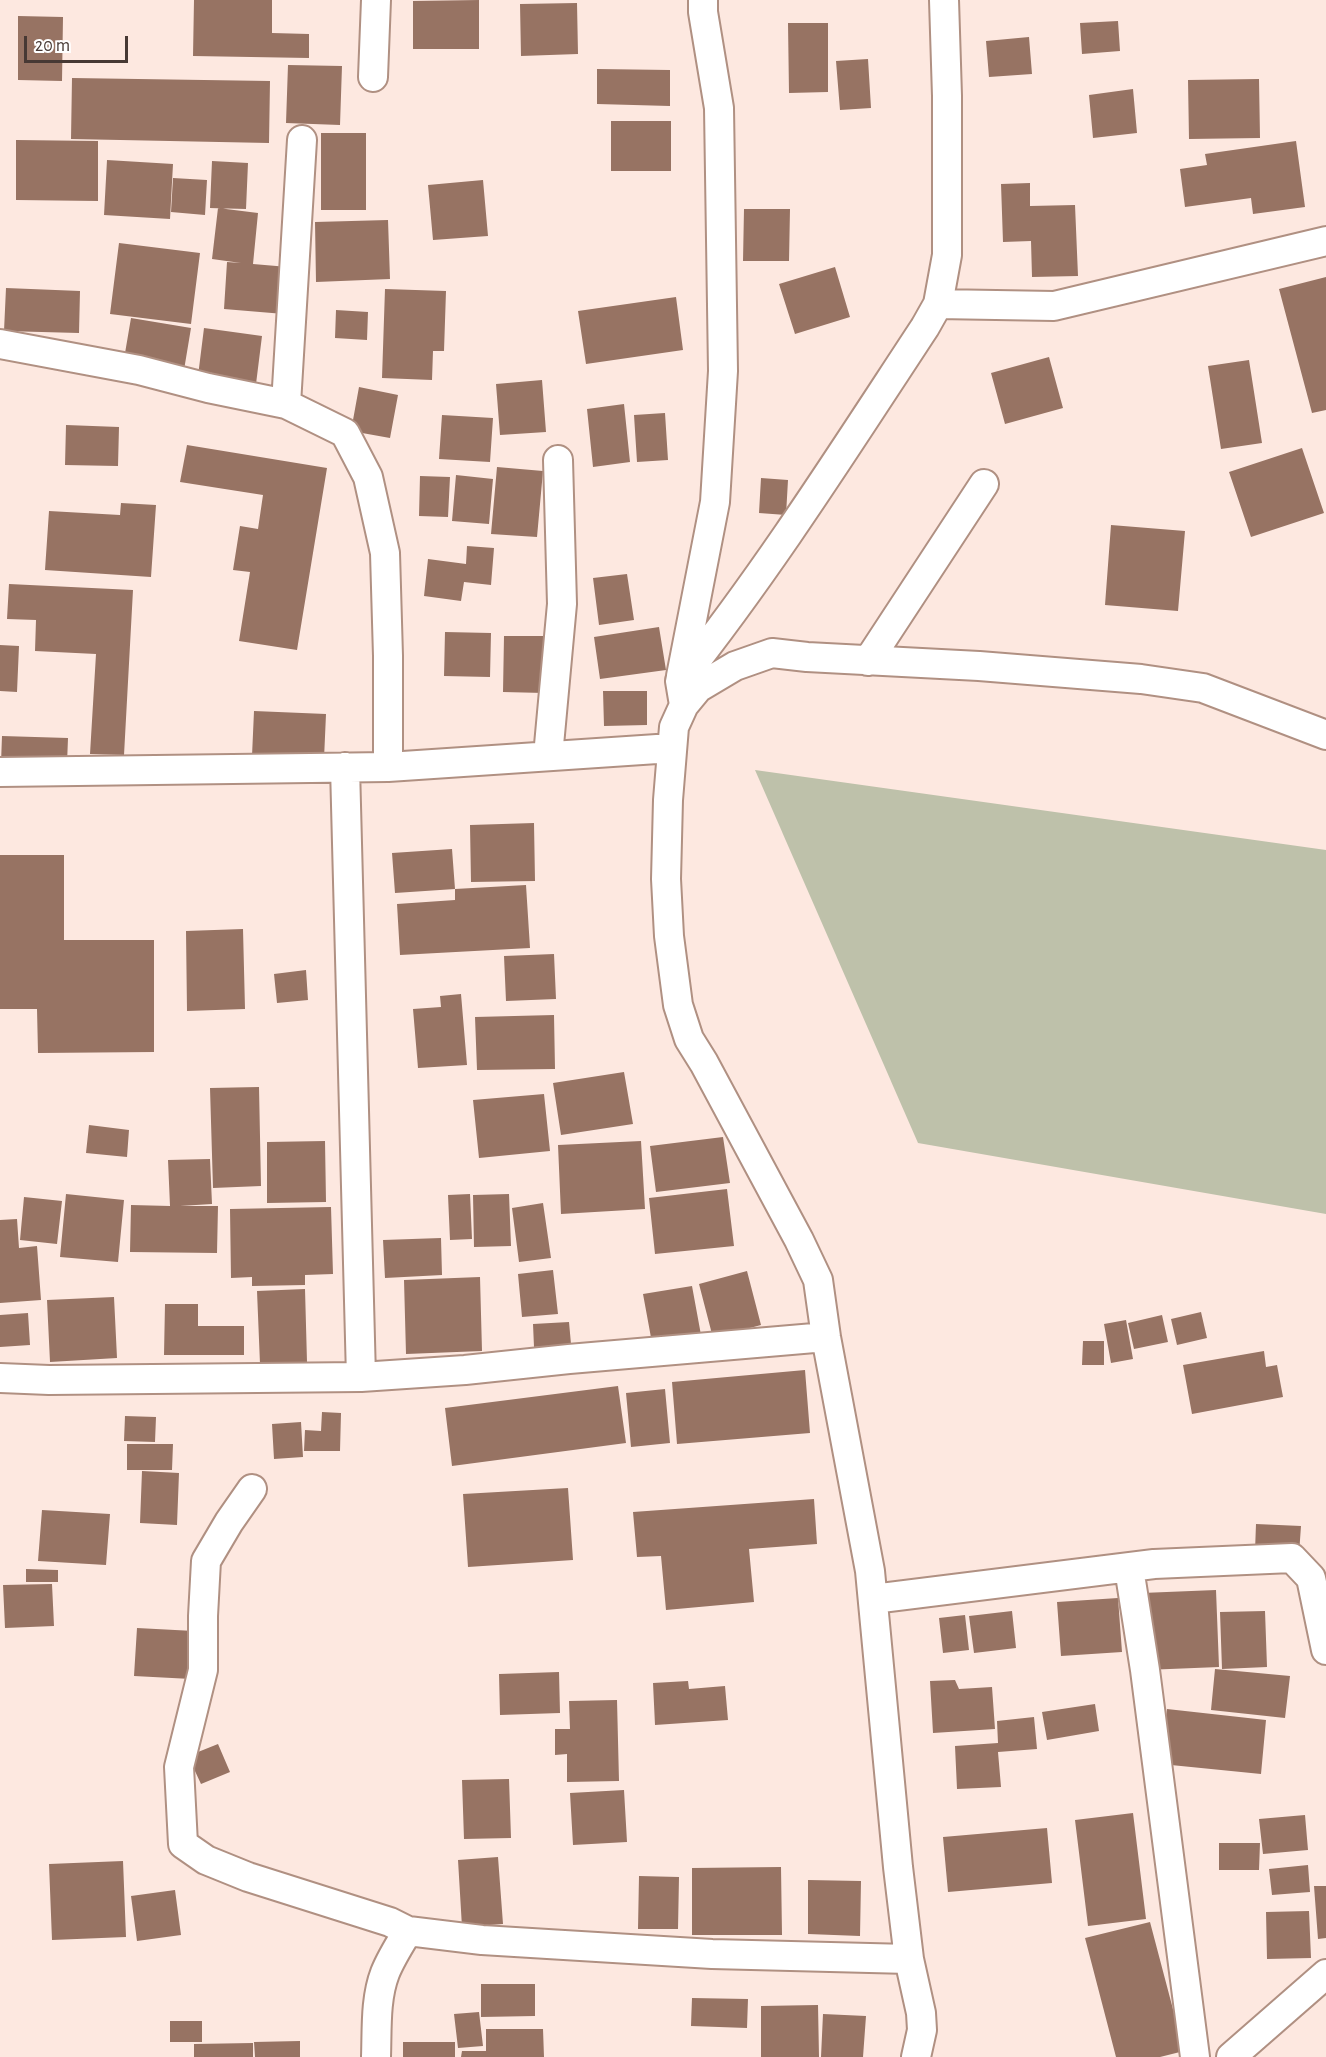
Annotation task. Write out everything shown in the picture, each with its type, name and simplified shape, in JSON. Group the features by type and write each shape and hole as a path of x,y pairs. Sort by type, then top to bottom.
{"street":[{"path":"373,77 376,0"},
{"path":"703,0 719,108 723,370 715,502 672,748 667,811 666,879 669,936 678,1005 688,1039 704,1063 818,1280 826,1337 870,1571 898,1867 909,1959 921,2013 922,2030 916,2057"},
{"path":"682,693 717,634 790,530 938,304 947,255 947,96 944,0"},
{"path":"286,404 302,140"},
{"path":"938,304 1054,306 1326,241"},
{"path":"0,344 139,370 208,388 286,404 345,433 368,477 385,553 388,767"},
{"path":"548,756 562,604 558,460"},
{"path":"868,661 984,484"},
{"path":"682,693 698,688 735,666 772,653 868,661 979,666 1141,679 1203,688 1326,735"},
{"path":"0,772 388,767 672,748"},
{"path":"345,767 361,1377"},
{"path":"0,1378 60,1380 361,1377 465,1370 826,1337"},
{"path":"252,1489 206,1561 202,1616 203,1670 179,1767 183,1844 206,1860 248,1877 390,1922 408,1931 557,1946 712,1954 909,1959"},
{"path":"873,1599 1154,1564 1292,1558 1311,1578 1326,1650"},
{"path":"1129,1568 1145,1670 1195,2057"},
{"path":"376,2057 377,2016 381,1986 386,1971 408,1931"},
{"path":"1231,2057 1326,1974"}],"green space":[{"path":"755,770 1326,850 1326,1214 918,1143"}],"building":[{"path":"194,0 272,0 272,33 309,34 309,58 193,56"},
{"path":"479,0 479,49 413,49 413,1"},
{"path":"577,3 578,54 521,56 520,4"},
{"path":"18,16 63,17 62,81 18,80"},
{"path":"1118,21 1120,51 1082,54 1080,23"},
{"path":"788,23 828,23 828,92 789,93"},
{"path":"1029,37 1032,74 989,77 986,41"},
{"path":"868,59 871,108 840,110 836,61"},
{"path":"288,65 342,66 340,125 286,123"},
{"path":"597,69 670,70 670,106 597,104"},
{"path":"72,78 270,81 269,143 71,139"},
{"path":"1259,79 1260,138 1189,139 1188,80"},
{"path":"1133,89 1137,133 1093,138 1089,95"},
{"path":"611,121 671,121 671,171 611,171"},
{"path":"321,133 366,133 366,210 321,210"},
{"path":"16,140 98,141 98,201 16,200"},
{"path":"1296,141 1305,207 1253,214 1251,198 1185,207 1180,169 1207,165 1205,154"},
{"path":"107,160 173,164 170,219 104,215"},
{"path":"212,161 248,163 246,209 210,208"},
{"path":"173,178 207,180 205,215 171,212"},
{"path":"483,180 488,236 433,240 428,185"},
{"path":"1030,183 1030,206 1075,205 1078,276 1032,277 1031,241 1003,242 1001,184"},
{"path":"218,208 258,213 253,264 288,267 284,314 224,309 227,262 241,263 212,259"},
{"path":"744,209 790,209 789,261 743,261"},
{"path":"388,220 390,279 316,282 315,222"},
{"path":"119,243 200,253 191,324 110,314"},
{"path":"835,267 850,317 795,334 779,284"},
{"path":"1326,277 1326,410 1312,413 1279,289"},
{"path":"6,288 80,291 79,333 4,331"},
{"path":"385,289 446,291 444,351 433,351 432,380 382,378"},
{"path":"676,297 683,350 586,364 578,311"},
{"path":"336,310 368,312 367,340 335,338"},
{"path":"131,318 191,328 184,370 124,359"},
{"path":"204,328 262,336 256,384 198,376"},
{"path":"1049,357 1063,408 1005,424 991,373"},
{"path":"1249,360 1262,443 1221,449 1208,366"},
{"path":"542,380 546,432 500,435 496,384"},
{"path":"359,387 398,395 390,438 351,431"},
{"path":"624,404 630,462 593,467 587,409"},
{"path":"665,413 668,460 637,462 634,415"},
{"path":"442,415 493,418 490,462 439,459"},
{"path":"66,425 119,427 118,466 65,465"},
{"path":"187,445 327,468 297,650 239,641 250,572 233,570 240,526 258,529 263,495 180,482"},
{"path":"1302,448 1324,513 1251,537 1229,472"},
{"path":"497,467 543,471 537,537 491,534"},
{"path":"456,475 493,479 489,524 452,521"},
{"path":"420,476 450,477 448,517 419,516"},
{"path":"761,478 788,480 786,515 759,513"},
{"path":"121,503 156,505 151,577 45,570 49,511 120,515"},
{"path":"1111,525 1185,531 1178,611 1105,605"},
{"path":"467,546 494,548 491,585 464,582 461,601 424,596 428,559 466,564"},
{"path":"627,574 634,620 599,625 593,578"},
{"path":"9,584 133,590 124,755 90,754 96,654 35,651 36,620 7,619"},
{"path":"659,627 666,670 600,679 594,637"},
{"path":"445,632 491,633 490,677 444,676"},
{"path":"504,636 545,636 544,693 503,692"},
{"path":"0,645 19,646 17,692 0,691"},
{"path":"603,691 647,691 647,725 604,726"},
{"path":"254,711 326,714 324,759 252,756"},
{"path":"2,736 68,738 67,764 1,763"},
{"path":"534,823 535,881 471,882 470,825"},
{"path":"452,849 455,889 395,893 392,853"},
{"path":"0,855 64,855 64,940 154,940 154,1052 38,1053 37,1009 0,1009"},
{"path":"526,885 530,948 400,955 397,904 455,900 455,889"},
{"path":"243,929 245,1009 187,1011 186,931"},
{"path":"554,954 556,999 506,1001 504,956"},
{"path":"306,970 308,1000 277,1003 274,974"},
{"path":"461,994 467,1065 418,1068 413,1009 441,1007 440,996"},
{"path":"554,1015 555,1069 477,1070 475,1017"},
{"path":"624,1072 633,1124 561,1135 553,1083"},
{"path":"259,1087 261,1186 213,1188 210,1088"},
{"path":"544,1094 550,1151 479,1158 473,1100"},
{"path":"89,1125 129,1130 127,1157 86,1153"},
{"path":"723,1137 730,1183 656,1192 650,1146"},
{"path":"325,1141 326,1202 267,1203 267,1142"},
{"path":"641,1141 645,1209 561,1214 558,1145"},
{"path":"210,1159 212,1204 180,1206 218,1206 217,1253 130,1252 131,1205 170,1206 168,1160"},
{"path":"727,1189 734,1246 655,1254 649,1198"},
{"path":"66,1194 124,1200 118,1262 60,1257"},
{"path":"470,1194 472,1239 450,1240 448,1195"},
{"path":"509,1194 511,1246 474,1247 473,1195"},
{"path":"24,1197 62,1201 57,1244 20,1240"},
{"path":"543,1203 551,1258 519,1262 512,1208"},
{"path":"331,1207 333,1274 305,1275 305,1285 252,1286 252,1277 231,1278 230,1209"},
{"path":"17,1219 19,1248 37,1246 41,1300 0,1303 0,1220"},
{"path":"441,1238 442,1275 385,1278 383,1240"},
{"path":"553,1270 558,1314 522,1317 518,1274"},
{"path":"747,1271 761,1325 713,1338 699,1284"},
{"path":"480,1277 482,1351 406,1354 404,1280"},
{"path":"692,1286 701,1335 652,1343 643,1294"},
{"path":"305,1289 307,1362 260,1364 257,1291"},
{"path":"114,1297 117,1358 50,1362 47,1300"},
{"path":"165,1304 198,1304 198,1326 244,1326 244,1355 164,1355"},
{"path":"1201,1312 1207,1338 1177,1345 1171,1319"},
{"path":"28,1313 30,1345 0,1347 0,1315"},
{"path":"1162,1315 1168,1342 1134,1349 1128,1323"},
{"path":"1126,1320 1133,1359 1111,1363 1104,1324"},
{"path":"569,1322 571,1344 534,1347 533,1324"},
{"path":"1083,1341 1104,1341 1104,1365 1082,1365"},
{"path":"1264,1351 1266,1367 1277,1365 1283,1397 1192,1414 1183,1365"},
{"path":"805,1370 810,1433 677,1444 672,1382"},
{"path":"618,1386 626,1443 452,1466 445,1408"},
{"path":"665,1389 670,1443 631,1447 626,1393"},
{"path":"322,1412 341,1413 340,1451 304,1451 305,1430 321,1431"},
{"path":"125,1416 156,1417 155,1442 124,1441"},
{"path":"301,1422 303,1457 274,1459 272,1424"},
{"path":"127,1444 173,1444 172,1470 127,1470"},
{"path":"142,1471 179,1473 177,1525 140,1523"},
{"path":"568,1488 573,1560 468,1567 463,1494"},
{"path":"814,1499 817,1544 749,1549 754,1602 666,1610 661,1556 637,1557 633,1512"},
{"path":"42,1510 110,1514 106,1565 38,1561"},
{"path":"1256,1524 1301,1526 1299,1554 1255,1551"},
{"path":"26,1569 58,1570 58,1582 26,1582"},
{"path":"52,1584 54,1626 5,1628 3,1585"},
{"path":"1216,1590 1219,1667 1145,1670 1142,1593"},
{"path":"1118,1598 1122,1652 1061,1656 1057,1602"},
{"path":"1012,1611 1016,1648 974,1653 969,1616"},
{"path":"1265,1611 1267,1667 1222,1669 1220,1612"},
{"path":"965,1615 969,1650 943,1653 939,1618"},
{"path":"137,1628 194,1631 191,1679 134,1676"},
{"path":"1215,1669 1290,1676 1285,1718 1211,1710"},
{"path":"559,1672 560,1713 500,1715 499,1674"},
{"path":"955,1680 959,1689 992,1687 995,1729 933,1733 930,1681"},
{"path":"688,1681 689,1689 725,1686 728,1720 655,1725 653,1683"},
{"path":"617,1700 619,1781 567,1782 567,1754 555,1755 555,1729 570,1729 569,1701"},
{"path":"1095,1704 1099,1731 1047,1740 1042,1712"},
{"path":"1167,1709 1266,1720 1261,1774 1161,1764"},
{"path":"1034,1717 1037,1749 998,1752 1001,1787 957,1789 955,1746 998,1743 997,1721"},
{"path":"218,1744 230,1772 201,1784 188,1756"},
{"path":"509,1779 511,1838 464,1839 462,1780"},
{"path":"624,1790 627,1842 573,1845 570,1793"},
{"path":"1133,1813 1146,1919 1088,1926 1075,1820"},
{"path":"1305,1815 1308,1850 1263,1854 1259,1819"},
{"path":"1047,1828 1052,1883 948,1892 943,1837"},
{"path":"1219,1843 1260,1843 1259,1870 1219,1870"},
{"path":"498,1857 503,1924 462,1927 458,1860"},
{"path":"123,1861 126,1937 52,1940 49,1864"},
{"path":"1308,1865 1310,1892 1272,1895 1269,1869"},
{"path":"781,1867 782,1935 692,1935 692,1868"},
{"path":"639,1876 679,1877 678,1929 638,1929"},
{"path":"808,1880 861,1881 860,1936 808,1934"},
{"path":"1314,1886 1326,1886 1326,1938 1318,1939"},
{"path":"175,1890 181,1935 137,1941 131,1896"},
{"path":"1309,1911 1311,1958 1267,1959 1266,1912"},
{"path":"1150,1922 1184,2051 1160,2057 1116,2057 1085,1938"},
{"path":"481,1984 535,1984 535,2016 481,2017"},
{"path":"692,1998 748,1999 747,2028 691,2026"},
{"path":"818,2005 819,2057 761,2057 761,2006"},
{"path":"479,2012 483,2046 458,2048 454,2014"},
{"path":"823,2014 866,2016 863,2057 821,2057"},
{"path":"170,2021 202,2021 202,2042 170,2042"},
{"path":"486,2029 543,2029 544,2057 461,2057 462,2051 486,2051"},
{"path":"300,2041 300,2057 255,2057 254,2042"},
{"path":"403,2042 455,2042 455,2057 403,2057"},
{"path":"253,2043 253,2057 194,2057 194,2044"}]}
